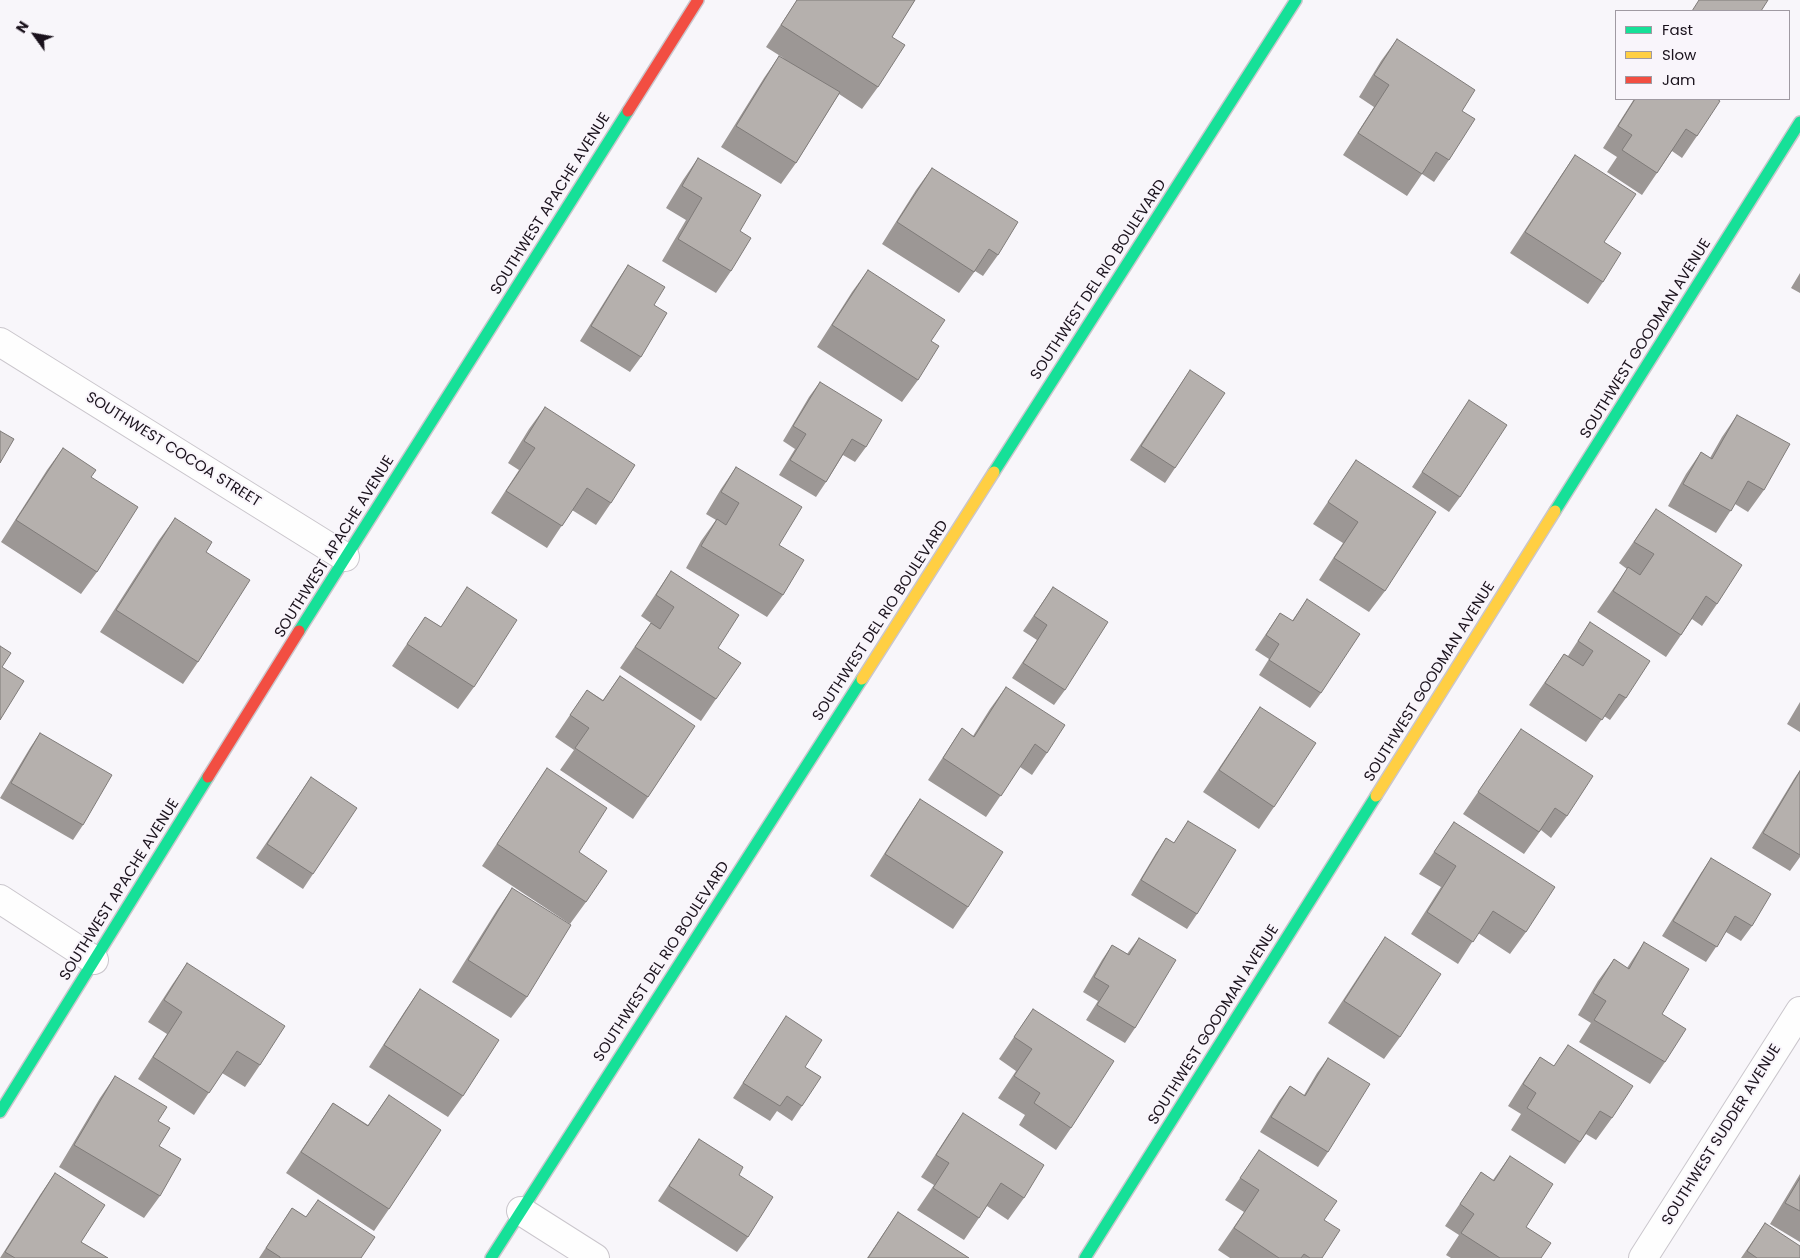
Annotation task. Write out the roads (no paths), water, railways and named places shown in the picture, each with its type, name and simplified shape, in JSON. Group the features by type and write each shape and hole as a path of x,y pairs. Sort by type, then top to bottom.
{"street":[{"name":"SOUTHWEST APACHE AVENUE","path":"0,1112 345,558 698,0"},
{"name":"SOUTHWEST DEL RIO BOULEVARD","path":"492,1258 1296,0"},
{"name":"SOUTHWEST GOODMAN AVENUE","path":"1086,1258 1800,122"},
{"name":"SOUTHWEST COCOA STREET","path":"0,342 345,558"},
{"path":"0,899 94,960"},
{"name":"SOUTHWEST SUDDER AVENUE","path":"1643,1258 1800,1012"},
{"path":"521,1211 595,1258"}]}
